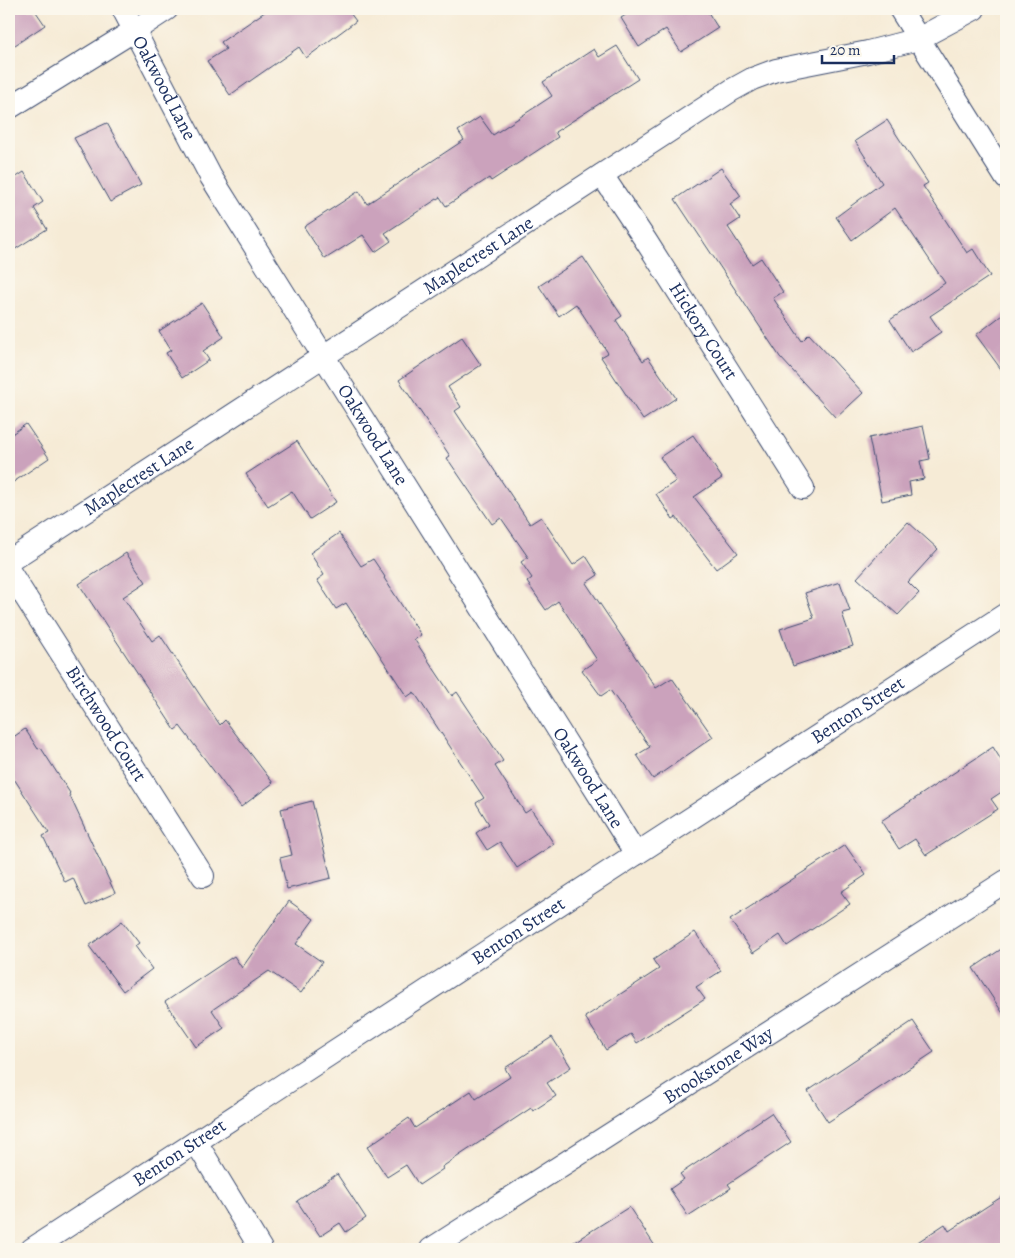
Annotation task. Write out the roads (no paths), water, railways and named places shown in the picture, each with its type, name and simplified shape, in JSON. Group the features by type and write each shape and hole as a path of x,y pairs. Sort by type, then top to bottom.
{"street":[{"name":"Oakwood Lane","path":"123,9 211,177 636,854"},
{"path":"9,108 166,9"},
{"path":"900,9 1006,178"},
{"name":"Maplecrest Lane","path":"9,561 732,90 752,79 776,70 868,52 918,39 974,9"},
{"name":"Hickory Court","path":"602,175 803,488"},
{"name":"Birchwood Court","path":"9,570 203,876"},
{"name":"Benton Street","path":"32,1249 1006,614"},
{"name":"Brookstone Way","path":"431,1249 1006,880"},
{"path":"196,1142 261,1249"}]}
